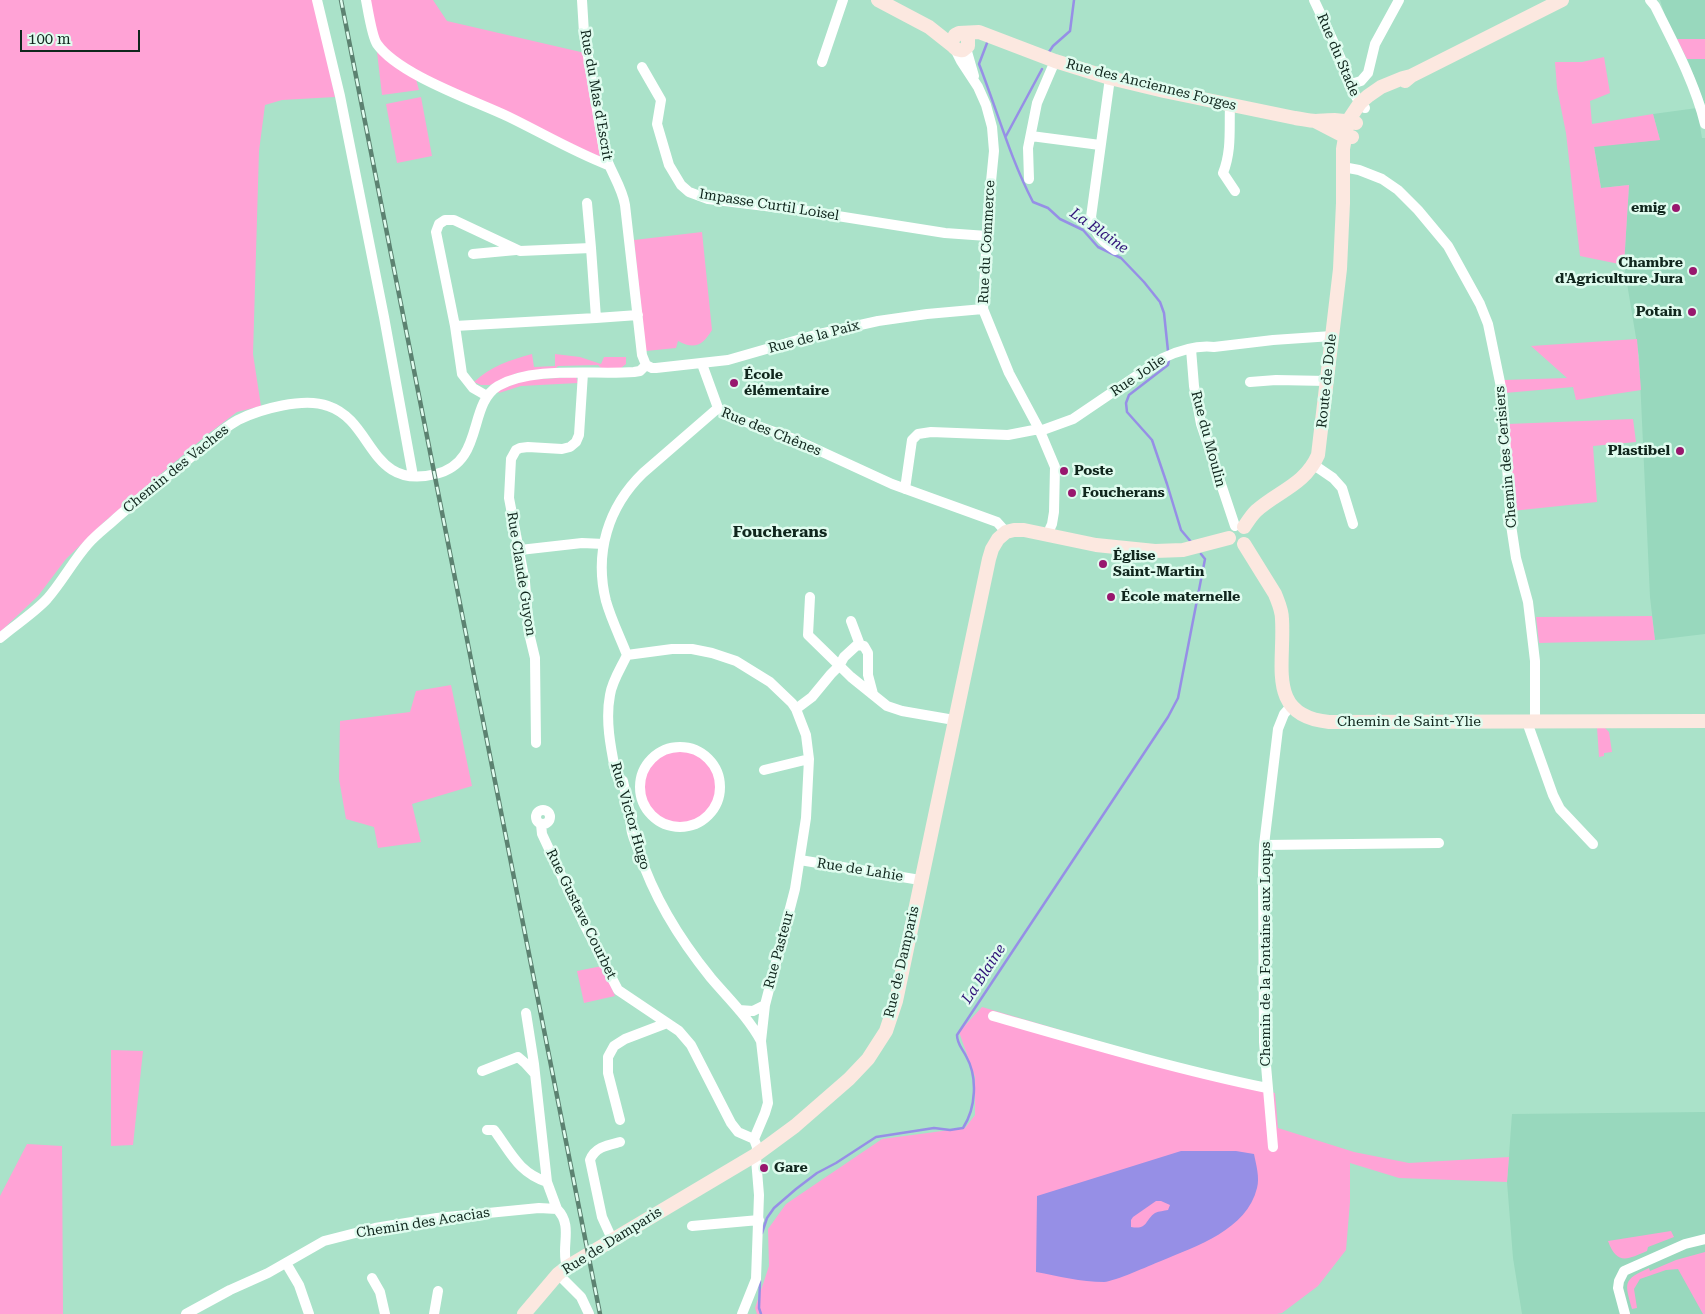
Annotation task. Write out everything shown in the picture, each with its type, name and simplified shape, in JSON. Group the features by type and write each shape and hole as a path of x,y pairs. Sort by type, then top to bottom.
{"main road":[{"name":"Rue des Anciennes Forges","path":"878,0 961,42 979,32 1055,61 1110,78 1230,105 1315,121 1349,137"},
{"name":"Route de Dole","path":"1314,465 1318,455 1340,269 1343,203 1352,122 1362,105 1411,76 1562,0"},
{"name":"Rue des Anciennes Forges","path":"1315,121 1323,119 1352,122"},
{"path":"1006,532 1024,530 1096,545 1155,551 1184,550 1236,530 1258,509 1299,480 1314,465"},
{"path":"1236,530 1234,544 1244,544 1279,602 1282,619 1283,686 1285,697 1291,706"},
{"name":"Rue de Damparis","path":"525,1314 563,1270 756,1154 796,1126 849,1079 868,1059 880,1042 886,1031 896,1001 989,559 998,539 1006,532"},
{"name":"Chemin de Saint-Ylie","path":"1291,706 1306,718 1329,722 1705,721"}],"street":[{"path":"317,0 340,96 384,317 413,476"},
{"path":"366,0 375,42 383,52 397,62 427,80 608,165"},
{"name":"Rue du Mas d'Escrit","path":"582,0 584,33 608,165 624,198 642,355 646,365"},
{"path":"822,62 844,0"},
{"name":"Rue du Stade","path":"1314,0 1351,84 1354,96 1362,105"},
{"path":"1351,84 1361,81 1368,73 1375,44 1399,0"},
{"path":"1653,2 1691,82 1700,104 1705,124"},
{"name":"Rue du Commerce","path":"961,42 965,68 976,84 987,110 994,151 983,309 1009,373 1040,430 1055,467 1054,512 1052,524 1047,535"},
{"path":"1029,179 1028,148 1037,103 1055,61"},
{"name":"Impasse Curtil Loisel","path":"642,67 661,100 657,124 669,165 681,185 689,192 708,199 806,211 945,233 987,236"},
{"path":"1110,78 1091,217 1094,229 1102,240 1116,250"},
{"path":"1230,105 1230,145 1223,173 1234,191"},
{"path":"1030,136 1100,145"},
{"name":"Chemin des Cerisiers","path":"1347,168 1374,175 1390,184 1418,210 1448,246 1480,304 1488,324 1502,392 1511,525 1528,602 1533,637 1535,661 1531,722 1558,806 1593,844"},
{"path":"587,203 596,318"},
{"path":"591,248 526,252 517,250 454,220 445,220 439,224 436,232 455,326 462,374 473,388 487,396 494,388 515,379 541,375 634,372 640,371 646,365"},
{"path":"473,254 517,250"},
{"name":"Rue de la Paix","path":"646,365 652,368 702,364 736,358 852,326 906,316 983,309"},
{"path":"455,326 638,315"},
{"name":"Rue Jolie","path":"905,489 912,440 918,434 931,432 1008,435 1040,430 1073,419 1163,358 1191,349 1311,336 1332,336"},
{"name":"Rue du Moulin","path":"1191,349 1194,386 1201,424 1236,530"},
{"path":"702,364 718,408"},
{"name":"Rue Claude Guyon","path":"536,743 535,658 529,633 525,582 520,550 509,498 513,454 520,448 566,449 573,446 579,435 583,373"},
{"path":"1250,382 1276,380 1327,382"},
{"name":"Chemin des Vaches","path":"0,638 46,600 89,543 131,504 186,462 222,431 240,419 265,410 292,404 325,404 346,416 373,452 387,466 400,474 413,476 436,475 455,466 470,444 487,396"},
{"name":"Rue des Chênes","path":"627,655 610,611 605,593 602,569 604,544 614,512 632,484 718,408 729,416 794,439 905,489 997,522 1006,532"},
{"path":"1314,465 1333,478 1342,488 1353,524"},
{"path":"520,550 582,543 604,544"},
{"path":"810,597 808,635 839,666 887,706 894,709 954,720"},
{"path":"851,621 860,645 864,646 868,653 868,675 873,695"},
{"path":"796,709 812,697 839,666 849,651 860,645"},
{"name":"Rue Pasteur","path":"627,655 672,649 692,649 725,656 760,674 770,682 796,709 806,736 810,759 809,792 800,860 788,918 765,1005 761,1041 768,1102 754,1139"},
{"name":"Rue Victor Hugo","path":"627,655 615,679 610,694 608,710 616,774 623,781 632,816 630,822 632,832 642,862 665,910 694,957 753,1027 761,1041"},
{"name":"Chemin de la Fontaine aux Loups","path":"1273,1147 1263,1017 1264,845 1278,729 1284,714 1291,706"},
{"path":"623,781 633,780 660,753 669,749 680,748 692,750 707,758 718,778 719,788 716,802 709,814 701,821 688,826 678,827 643,815 632,816"},
{"path":"764,770 810,759"},
{"path":"643,772 640,784 641,795 644,805 655,818"},
{"name":"Rue Gustave Courbet","path":"541,824 542,834 584,924 618,990 679,1031 692,1044 734,1128 738,1132 754,1139"},
{"path":"1264,845 1438,843"},
{"name":"Rue de Lahie","path":"800,860 920,880"},
{"path":"739,1010 753,1011 765,1005"},
{"path":"526,1013 547,1182 557,1209 564,1219 566,1229 563,1270 582,1296 589,1314"},
{"path":"993,1016 1088,1043 1267,1088"},
{"path":"620,1120 608,1073 608,1057 614,1046 625,1039 667,1023"},
{"path":"482,1071 518,1057 525,1062 535,1075"},
{"path":"487,1130 494,1130 516,1162 547,1182"},
{"path":"742,1314 756,1279 759,1196 757,1147 754,1139"},
{"path":"612,1239 602,1217 590,1160 592,1155 601,1147 620,1142"},
{"name":"Chemin des Acacias","path":"186,1314 286,1263 324,1241 375,1228 437,1218 517,1209 557,1209"},
{"path":"692,1226 759,1220"},
{"path":"1625,1314 1618,1288 1624,1271 1685,1244 1705,1239"},
{"path":"286,1263 299,1285 309,1314"},
{"path":"372,1278 380,1292 385,1314"},
{"path":"434,1314 438,1291"}],"shaded area":[{"path":"0,0 314,0 335,97 282,100 265,105 259,151 253,354 261,406 237,412 208,434 104,522 66,559 38,596 0,632"},
{"path":"366,0 433,0 447,21 585,53 600,157 433,79 374,46"},
{"path":"1660,0 1705,0 1705,39 1677,39 1665,16"},
{"path":"1677,39 1705,39 1705,59 1687,59"},
{"path":"377,52 416,79 419,90 382,95"},
{"path":"1604,57 1610,93 1590,101 1592,124 1653,114 1660,140 1594,147 1601,188 1629,185 1624,265 1580,256 1566,133 1557,88 1555,62 1582,62"},
{"path":"1687,59 1705,59 1705,105"},
{"path":"421,97 432,156 397,163 386,104"},
{"path":"1697,108 1702,138 1705,138 1705,634 1655,640 1650,597 1639,356 1624,265 1629,185 1601,188 1594,146 1660,140 1653,114"},
{"path":"702,232 712,330 698,344 689,345 678,341 676,348 646,351 634,240"},
{"path":"1637,339 1641,390 1576,400 1573,387 1505,393 1504,380 1567,378 1531,346"},
{"path":"532,354 534,367 555,366 555,354 580,357 601,364 604,357 626,357 626,364 621,368 601,368 598,365 558,366 555,369 517,373 490,385 481,385 474,382 480,376 501,364"},
{"path":"576,377 578,383 521,386 499,393 497,391 525,380"},
{"path":"1633,419 1636,442 1593,446 1597,502 1512,511 1508,424"},
{"path":"1652,616 1655,640 1539,643 1536,617"},
{"path":"451,685 472,786 412,804 421,842 378,848 374,827 346,819 339,779 340,721 410,712 416,691"},
{"path":"1603,726 1609,732 1612,752 1604,753 1604,756 1599,757 1597,727"},
{"path":"680,750 694,753 706,761 714,773 717,787 714,801 706,813 694,821 680,824 666,821 654,813 646,801 643,787 646,773 654,761 666,753"},
{"path":"602,966 615,996 584,1003 577,971"},
{"path":"982,1007 1275,1093 1278,1128 1354,1152 1409,1163 1509,1157 1507,1182 1399,1178 1350,1163 1350,1202 1346,1250 1318,1286 1282,1313 1277,1314 757,1314 755,1308 769,1266 768,1229 786,1204 882,1139 965,1128 975,1115 975,1077 959,1032"},
{"path":"111,1050 143,1051 133,1145 111,1146"},
{"path":"1705,1112 1705,1314 1522,1314 1513,1258 1507,1182 1512,1114"},
{"path":"27,1144 62,1146 63,1314 0,1314 0,1196"},
{"path":"1181,1151 1236,1151 1254,1154 1258,1175 1257,1188 1251,1203 1243,1215 1231,1226 1218,1235 1189,1249 1124,1276 1104,1282 1078,1280 1036,1272 1037,1196","holes":["1156,1201 1170,1205 1168,1210 1155,1213 1143,1226 1131,1227 1133,1217"]},
{"path":"1671,1231 1674,1237 1648,1247 1647,1251 1629,1258 1619,1257 1615,1254 1608,1241"},
{"path":"1705,1252 1705,1314 1703,1314 1678,1269 1666,1270 1640,1279 1634,1289 1637,1308 1632,1309 1627,1288 1630,1279 1649,1268 1650,1271 1676,1260"}],"waterway":[{"name":"La Blaine","path":"1049,52 1070,31 1074,0"},
{"name":"La Blaine","path":"987,43 979,64 1011,151 1033,202 1048,208 1060,219 1083,230 1098,247 1121,258 1144,282 1160,302 1164,313 1168,351"},
{"name":"La Blaine","path":"1006,136 1042,69"},
{"name":"La Blaine","path":"1169,360 1168,365 1129,395 1126,403 1127,412 1152,440 1181,530 1192,543"},
{"name":"La Blaine","path":"762,1233 767,1218 774,1208 796,1189 817,1173 876,1137 934,1128 950,1130 963,1128 971,1111 974,1083 970,1064 957,1035 1168,717 1178,698 1205,559 1201,554"},
{"name":"La Blaine","path":"760,1281 759,1308 761,1314"}],"railway":[{"path":"341,0 600,1314"}],"place":[{"name":"emig","path":"1676,208"},
{"name":"Chambre d'Agriculture Jura","path":"1693,271"},
{"name":"Potain","path":"1692,312"},
{"name":"École élémentaire","path":"734,383"},
{"name":"Plastibel","path":"1680,451"},
{"name":"Poste","path":"1064,471"},
{"name":"Foucherans","path":"1072,493"},
{"name":"Église Saint-Martin","path":"1103,564"},
{"name":"École maternelle","path":"1111,597"},
{"name":"Gare","path":"764,1168"}],"district":[{"name":"Foucherans","path":"780,532"}]}
